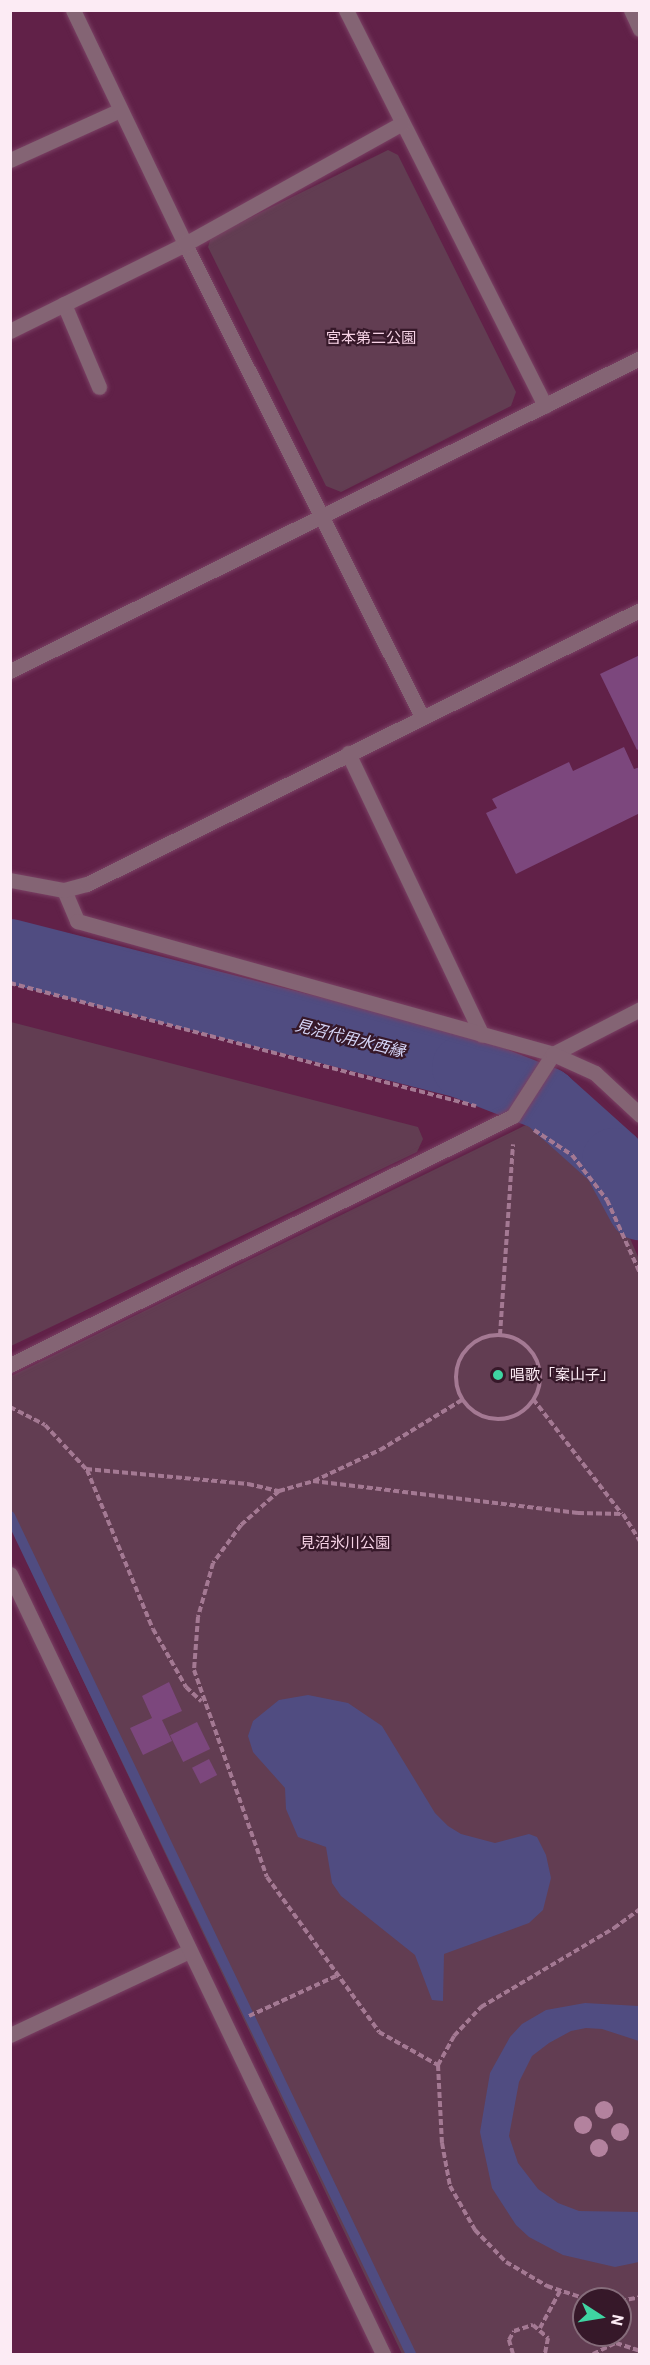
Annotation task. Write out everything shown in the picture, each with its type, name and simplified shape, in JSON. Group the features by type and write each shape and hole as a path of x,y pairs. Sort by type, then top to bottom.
{"street":[{"path":"73,10 185,244 422,717"},
{"path":"346,10 545,406"},
{"path":"631,10 639,29"},
{"path":"10,160 120,110"},
{"path":"10,331 185,244 402,123"},
{"path":"64,304 99,387"},
{"path":"10,671 639,358"},
{"path":"10,880 64,890 87,884 639,610"},
{"path":"348,753 482,1035"},
{"path":"64,890 77,921 553,1054 595,1073 639,1115"},
{"path":"10,1365 513,1116 553,1054 639,1009"},
{"path":"10,1574 383,2355"},
{"path":"10,2035 189,1951"}],"path":[{"path":"10,983 513,1116 572,1155 607,1200 639,1273"},
{"path":"500,1335 513,1162 513,1116"},
{"path":"500,1335 514,1338 535,1357 539,1386 533,1399 513,1416 499,1419 474,1412 462,1400 456,1377 464,1352 486,1337 500,1335"},
{"path":"533,1399 622,1514 639,1541"},
{"path":"438,2065 409,2052 379,2032 336,1976 267,1877 203,1702 194,1670 198,1617 213,1563 241,1525 279,1491 313,1481 380,1450 462,1400"},
{"path":"10,1407 45,1425 87,1469 153,1629 186,1687 203,1702"},
{"path":"87,1469 248,1484 279,1491"},
{"path":"313,1481 578,1513 622,1514"},
{"path":"572,2295 560,2291 506,2262 474,2230 450,2186 442,2144 438,2065 454,2036 481,2007 639,1909"},
{"path":"263,2010 336,1976"},
{"path":"540,2328 560,2291"},
{"path":"513,2355 509,2340 514,2331 523,2325 540,2328 548,2338 545,2355"},
{"path":"592,2355 616,2343 639,2351"}],"green space":[{"name":"宮本第二公園","path":"388,150 398,155 516,392 511,406 341,492 326,486 208,247 211,237"},
{"path":"11,1022 418,1127 423,1139 417,1152 11,1346"},
{"name":"見沼氷川公園","path":"534,1121 574,1150 612,1198 640,1261 639,2354 402,2354 11,1528 11,1376"}],"shaded area":[{"path":"308,1695 348,1703 382,1726 435,1813 448,1826 461,1834 495,1843 529,1834 537,1837 546,1855 551,1878 543,1910 529,1923 444,1954 443,2001 432,2000 415,1955 341,1896 332,1883 326,1847 298,1837 286,1809 285,1788 253,1752 248,1736 253,1721 279,1700"},
{"path":"585,2003 639,2006 639,2041 602,2029 586,2028 571,2031 549,2043 532,2056 519,2082 509,2136 518,2163 538,2189 558,2203 579,2211 639,2212 639,2262 615,2267 563,2255 529,2237 516,2225 492,2188 480,2132 490,2073 510,2037 522,2024 546,2010"}],"building":[{"path":"640,655 640,748 637,750 600,674"},
{"path":"624,747 634,769 640,767 640,813 516,874 486,813 497,808 492,799 569,762 573,771"},
{"path":"169,1682 182,1711 162,1720 172,1741 143,1755 130,1728 152,1718 142,1696"},
{"path":"197,1722 210,1749 183,1762 170,1735"},
{"path":"209,1759 217,1775 200,1784 192,1768"}],"waterway":[{"name":"見沼代用水西縁","path":"10,951 464,1067 546,1099 614,1160 640,1208"},
{"path":"10,1516 411,2354"}],"place":[{"name":"唱歌「案山子」","path":"498,1375"}]}
